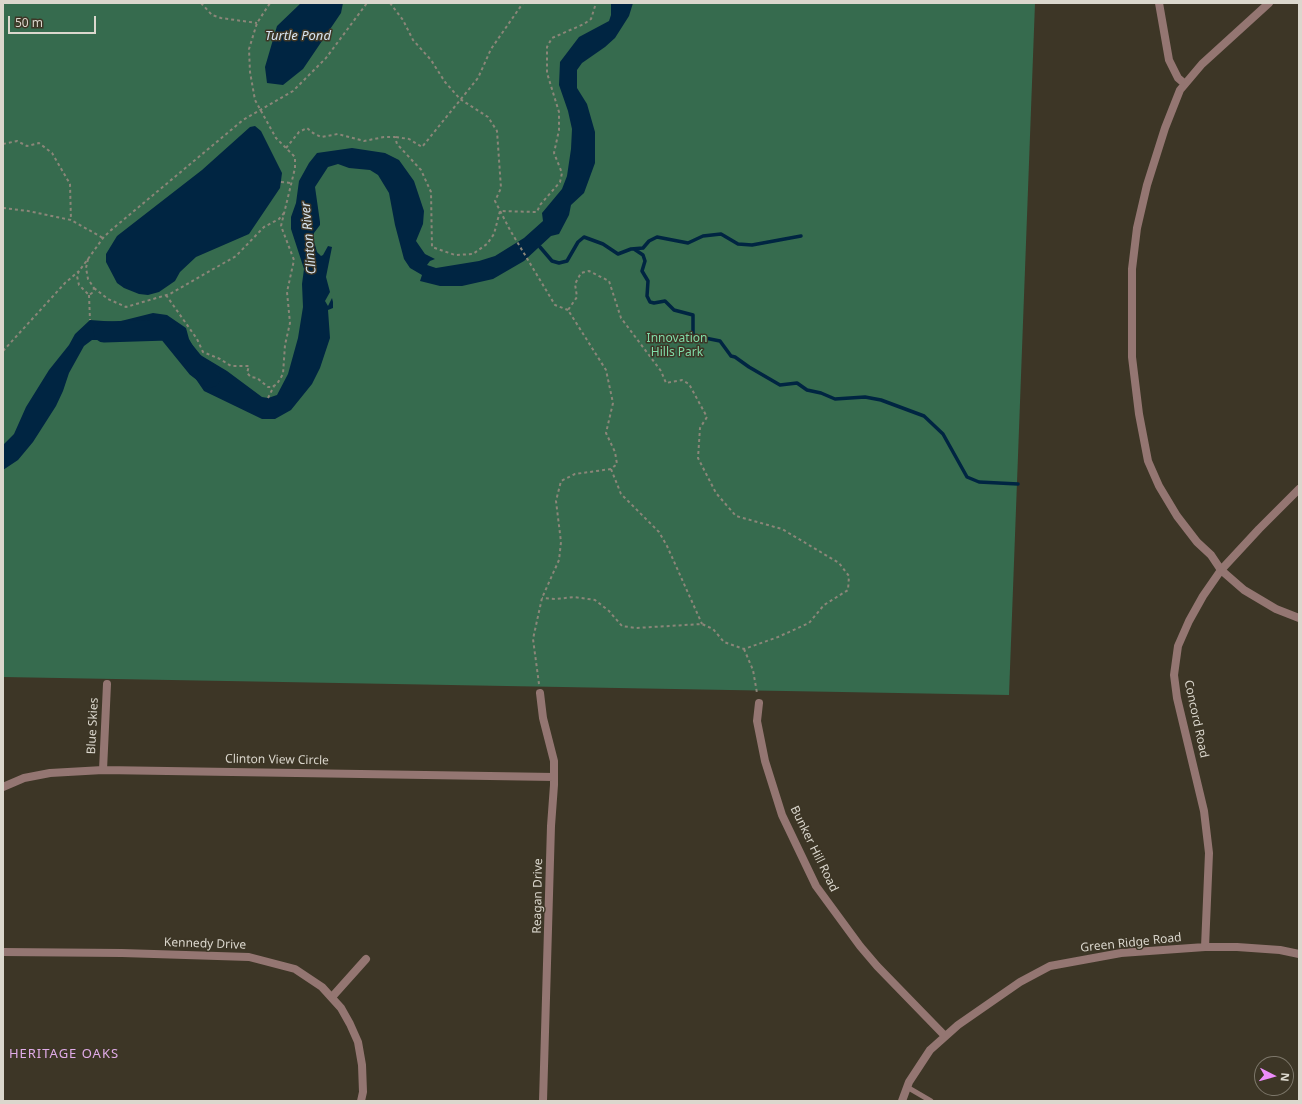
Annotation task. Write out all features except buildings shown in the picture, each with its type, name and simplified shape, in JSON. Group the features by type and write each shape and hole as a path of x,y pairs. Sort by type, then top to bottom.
{"street":[{"path":"1159,3 1169,60 1178,78 1185,84"},
{"path":"1269,3 1202,64 1180,90 1165,128 1147,185 1137,228 1132,269 1132,357 1138,407 1148,462 1159,486 1177,516 1197,542 1211,555 1221,570 1244,590 1276,609 1299,618"},
{"name":"Concord Road","path":"1205,947 1209,853 1204,811 1177,698 1174,675 1178,646 1189,621 1203,596 1221,570 1258,529 1299,490"},
{"name":"Blue Skies","path":"103,770 107,684"},
{"name":"Reagan Drive","path":"540,693 543,718 554,761 543,1101"},
{"name":"Bunker Hill Road","path":"759,703 757,722 767,768 782,815 816,886 860,946 877,966 945,1036"},
{"name":"Clinton View Circle","path":"3,787 24,778 50,773 103,770 554,776"},
{"name":"Green Ridge Road","path":"902,1101 907,1087 930,1050 945,1036 991,1001 1020,982 1050,966 1121,953 1205,947 1272,949 1299,954"},
{"name":"Kennedy Drive","path":"3,952 122,953 249,957 296,969 322,987 332,996 350,1024 358,1042 363,1092 360,1101"},
{"path":"332,996 366,960"}],"lane":[{"path":"907,1087 931,1101"}],"path":[{"path":"201,3 212,15 221,18 257,23"},
{"path":"268,398 274,386 283,374 285,345 290,323 287,292 294,260 281,226 295,168 295,156 276,138 255,100 249,49 257,23 270,3"},
{"path":"3,352 65,283 79,271 103,238 127,215 243,120 260,109 271,106 293,92 326,58 367,3"},
{"path":"390,3 403,20 413,40 431,60 445,82 460,99 488,117 497,131 501,188 495,201 510,230 554,305 568,310 606,370 613,403 606,433 615,452 617,464 611,469 575,474 561,481 556,501 561,542 559,560 550,585 542,598 533,639 540,693"},
{"path":"286,148 299,132 307,128 321,137 338,134 364,142 384,136 395,137 409,139 422,147 478,78 491,49 523,3"},
{"path":"500,211 537,212 540,205 560,182 562,174 554,153 559,130 560,112 547,73 547,48 552,38 584,24 591,19 596,3"},
{"path":"395,137 397,144 421,170 431,192 432,244 435,249 455,254 473,254 487,244 494,234 500,211"},
{"path":"3,144 16,141 27,146 39,144 52,154 70,184 71,220"},
{"path":"281,182 292,183"},
{"path":"3,208 28,211 71,220 103,238"},
{"path":"88,259 86,268 88,279 94,288 108,300 126,307 170,294 236,256 264,227 279,219 286,210"},
{"path":"79,271 77,282 85,293 89,295"},
{"path":"542,598 556,599 574,597 595,600 609,611 622,626 636,628 702,624 713,629 724,642 744,649 778,637 809,623 824,605 848,590 849,576 839,563 782,529 736,516 716,493 698,458 700,428 707,416 689,384 682,380 666,383 662,371 621,318 609,281 589,271 581,273 575,284 577,296 568,310"},
{"path":"90,320 89,295 92,293 94,288"},
{"path":"166,295 197,339 203,352 220,358 231,366 249,366 247,373 251,377 257,378 268,387 274,386"},
{"path":"611,469 621,494 659,532 667,546 702,624"},
{"path":"744,649 753,670 759,703"}],"green space":[{"name":"Innovation Hills Park","path":"3,3 1035,3 1009,695 3,677"}],"water":[{"name":"Turtle Pond","path":"301,3 343,3 341,13 303,69 283,85 267,83 265,67 277,26"},
{"path":"611,3 633,3 629,16 615,38 582,63 577,70 577,88 587,104 595,132 595,163 584,193 571,205 569,215 559,234 551,236 524,261 493,279 462,286 440,286 420,281 422,275 410,268 404,259 395,225 389,193 378,175 370,170 349,168 338,164 328,167 315,187 320,225 314,233 314,241 317,252 321,256 328,246 332,247 326,277 330,292 325,301 328,306 332,298 333,302 333,308 328,310 330,338 320,368 312,384 291,410 275,419 262,419 204,391 189,369 190,353 184,345 151,330 114,333 99,340 92,340 84,346 69,373 56,406 33,442 18,460 3,470 3,445 14,434 26,407 49,370 69,345 75,334 90,320 117,322 153,313 167,315 186,328 189,339 197,353 227,371 262,397 268,398 277,395 288,374 298,338 303,307 302,284 304,269 291,229 291,217 296,203 299,181 309,163 317,153 352,148 385,153 399,160 414,181 424,211 423,224 416,241 425,254 435,259 430,261 427,265 436,268 479,261 495,256 524,238 543,221 542,213 562,189 567,176 572,129 568,111 559,85 560,62 579,37 609,21 611,15"},
{"path":"255,126 261,131 282,173 280,188 249,234 196,257 180,272 175,281 159,292 148,295 139,294 124,288 117,283 106,262 106,254 117,236 202,170 250,127"}],"waterway":[{"path":"540,247 552,261 559,263 567,261 578,242 584,237 603,244 618,254 631,249 643,248 649,241 657,237 688,243 703,236 721,234 738,244 752,245 801,236"},
{"path":"634,249 643,255 645,261 642,271 648,281 647,296 650,302 654,303 665,301 674,310 693,315 693,334 695,336 720,341 731,356 780,385 797,383 807,390 821,393 835,399 865,397 881,400 924,416 943,434 967,477 979,482 1018,484"},
{"name":"Clinton River","path":"104,332 167,330 197,367 210,377"}],"district":[{"name":"HERITAGE OAKS","path":"64,1054"}]}
